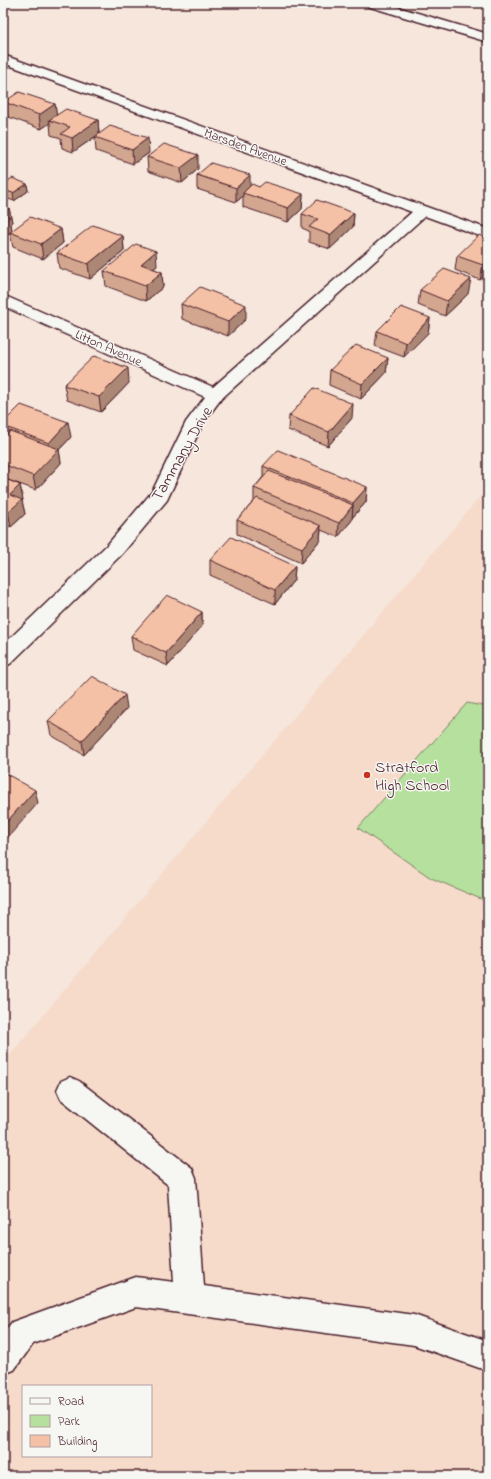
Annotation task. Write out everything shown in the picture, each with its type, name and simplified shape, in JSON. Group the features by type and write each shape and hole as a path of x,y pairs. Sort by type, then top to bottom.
{"street":[{"path":"371,3 488,38"},
{"name":"Marsden Avenue","path":"3,59 488,234"},
{"name":"Tammany Drive","path":"3,658 115,549 160,495 195,422 215,395 423,210"},
{"name":"Litton Avenue","path":"3,300 215,395"},
{"path":"70,1090 182,1178 190,1299"},
{"path":"3,1359 23,1333 136,1292 414,1330 488,1356"}],"shaded area":[{"name":"Stratford High School","path":"488,487 488,1476 3,1476 3,1063"}],"green space":[{"path":"467,703 488,707 488,902 431,878 358,828"}],"building":[{"path":"19,92 55,104 39,115 4,102"},
{"path":"66,109 98,120 72,138 61,134 70,127 49,120"},
{"path":"110,126 148,138 132,150 95,137"},
{"path":"164,144 198,155 181,168 147,157"},
{"path":"211,163 250,175 236,188 197,175"},
{"path":"12,178 27,184 13,193 3,190 3,185"},
{"path":"265,182 303,194 288,208 243,193 252,184 259,187"},
{"path":"317,200 354,213 330,235 309,227 318,219 302,214"},
{"path":"3,206 9,208 3,213"},
{"path":"3,215 10,217 3,222"},
{"path":"30,217 61,229 41,244 10,232"},
{"path":"93,225 123,236 88,264 57,253"},
{"path":"479,235 488,239 488,261 483,265 457,256"},
{"path":"136,244 156,251 141,264 162,272 145,286 104,271"},
{"path":"444,269 471,279 447,301 420,290"},
{"path":"200,287 246,305 228,322 181,304"},
{"path":"401,307 430,318 406,343 377,331"},
{"path":"356,345 388,358 362,384 330,370"},
{"path":"94,356 128,368 99,397 64,385"},
{"path":"314,388 353,404 329,432 289,416"},
{"path":"21,405 68,422 49,443 3,426 3,423"},
{"path":"10,431 59,449 33,476 3,464 3,439"},
{"path":"278,450 367,487 353,503 263,466"},
{"path":"269,471 353,505 339,523 254,488"},
{"path":"3,478 20,485 10,495 22,500 8,512 3,510"},
{"path":"257,498 321,526 302,548 237,520"},
{"path":"231,537 295,566 275,590 210,560"},
{"path":"167,595 202,612 166,653 131,636"},
{"path":"92,676 125,695 82,741 48,721"},
{"path":"3,772 35,790 3,826"}],"place":[{"name":"Stratford High School","path":"367,775"}]}
